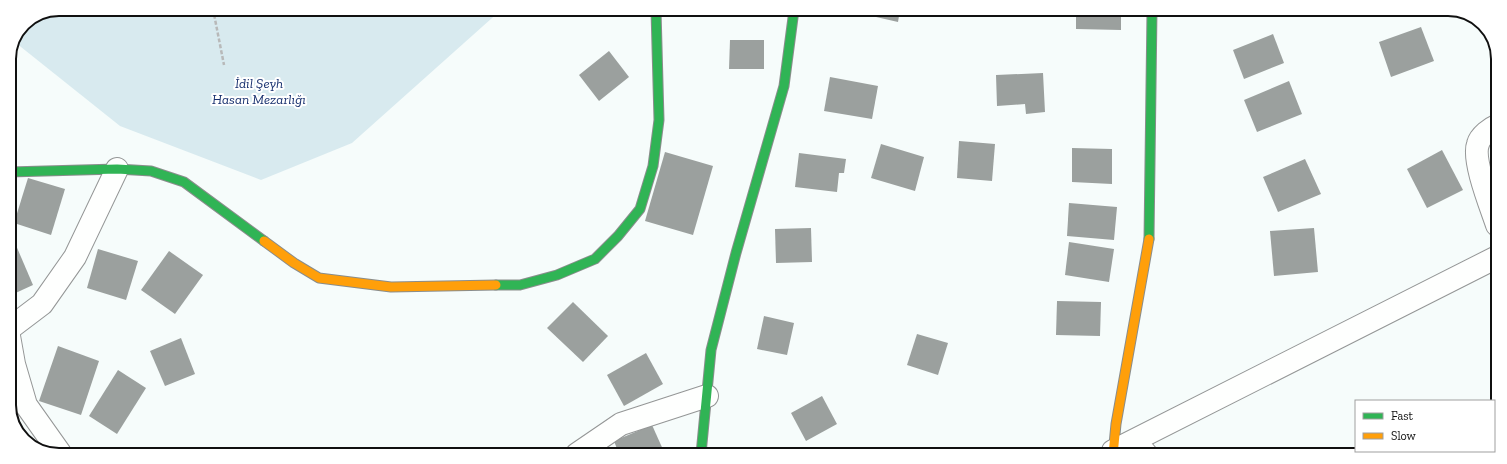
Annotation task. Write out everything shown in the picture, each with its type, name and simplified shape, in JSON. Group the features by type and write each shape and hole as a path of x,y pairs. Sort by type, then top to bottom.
{"street":[{"path":"16,172 117,169 151,171 184,182 294,263 319,278 391,287 520,285 557,275 595,259 618,236 640,209 653,166 659,120 656,16"},
{"path":"702,448 711,350 736,253 784,86 793,16"},
{"path":"1114,448 1116,424 1149,243 1152,16"},
{"path":"1491,128 1478,143 1476,159 1491,206"},
{"path":"16,324 42,304 75,257 117,169"},
{"path":"1141,448 1491,260"},
{"path":"16,371 26,405 56,448"},
{"path":"586,448 621,424 707,396"}],"path":[{"path":"214,16 224,65"}],"green space":[{"name":"İdil Şeyh Hasan Mezarlığı","path":"59,16 494,16 352,143 261,180 120,126 19,45 23,35 35,23 43,19"}],"building":[{"path":"872,16 899,16 898,22"},
{"path":"1076,16 1121,16 1121,30 1076,29"},
{"path":"1421,27 1434,61 1391,77 1379,42"},
{"path":"1273,34 1284,63 1244,79 1233,50"},
{"path":"730,40 764,40 764,69 729,69"},
{"path":"609,51 629,77 599,101 579,75"},
{"path":"1043,73 1045,112 1026,114 1025,104 997,106 996,75"},
{"path":"830,77 878,86 872,119 824,111"},
{"path":"1289,81 1302,114 1257,132 1244,100"},
{"path":"959,141 995,144 992,181 957,178"},
{"path":"881,144 924,157 915,191 871,178"},
{"path":"1072,148 1112,149 1112,184 1072,182"},
{"path":"1442,150 1463,190 1427,208 1407,169"},
{"path":"665,152 713,166 693,235 645,221"},
{"path":"799,153 846,159 844,173 839,173 837,192 795,187"},
{"path":"1305,159 1321,194 1278,212 1263,177"},
{"path":"28,178 65,189 51,235 16,224 16,217"},
{"path":"1069,203 1117,207 1114,240 1067,236"},
{"path":"811,228 812,262 776,263 775,229"},
{"path":"1314,228 1318,272 1274,276 1270,231"},
{"path":"1069,242 1114,249 1109,282 1065,275"},
{"path":"16,245 33,285 16,293"},
{"path":"98,249 138,261 126,300 87,288"},
{"path":"169,251 203,275 175,314 141,290"},
{"path":"1057,301 1101,302 1100,336 1056,335"},
{"path":"573,302 608,336 583,362 547,328"},
{"path":"764,316 794,323 787,355 757,349"},
{"path":"917,334 948,343 938,375 907,365"},
{"path":"181,338 195,374 165,386 150,351"},
{"path":"58,346 99,361 81,415 39,401"},
{"path":"646,353 663,384 624,406 607,375"},
{"path":"118,370 146,388 117,434 89,416"},
{"path":"822,396 837,424 806,441 791,413"},
{"path":"652,425 662,448 617,448 614,441"}],"traffic: fast":[{"path":"496,285 520,285 557,275 595,259 618,236 640,209 653,166 659,120 656,16"},
{"path":"702,448 711,350 736,253 784,86 793,16"},
{"path":"1149,239 1152,16"},
{"path":"16,172 117,169 151,171 184,182 264,241"}],"traffic: slow":[{"path":"1114,448 1116,424 1149,239"},
{"path":"264,241 294,263 319,278 391,287 496,285"}]}
